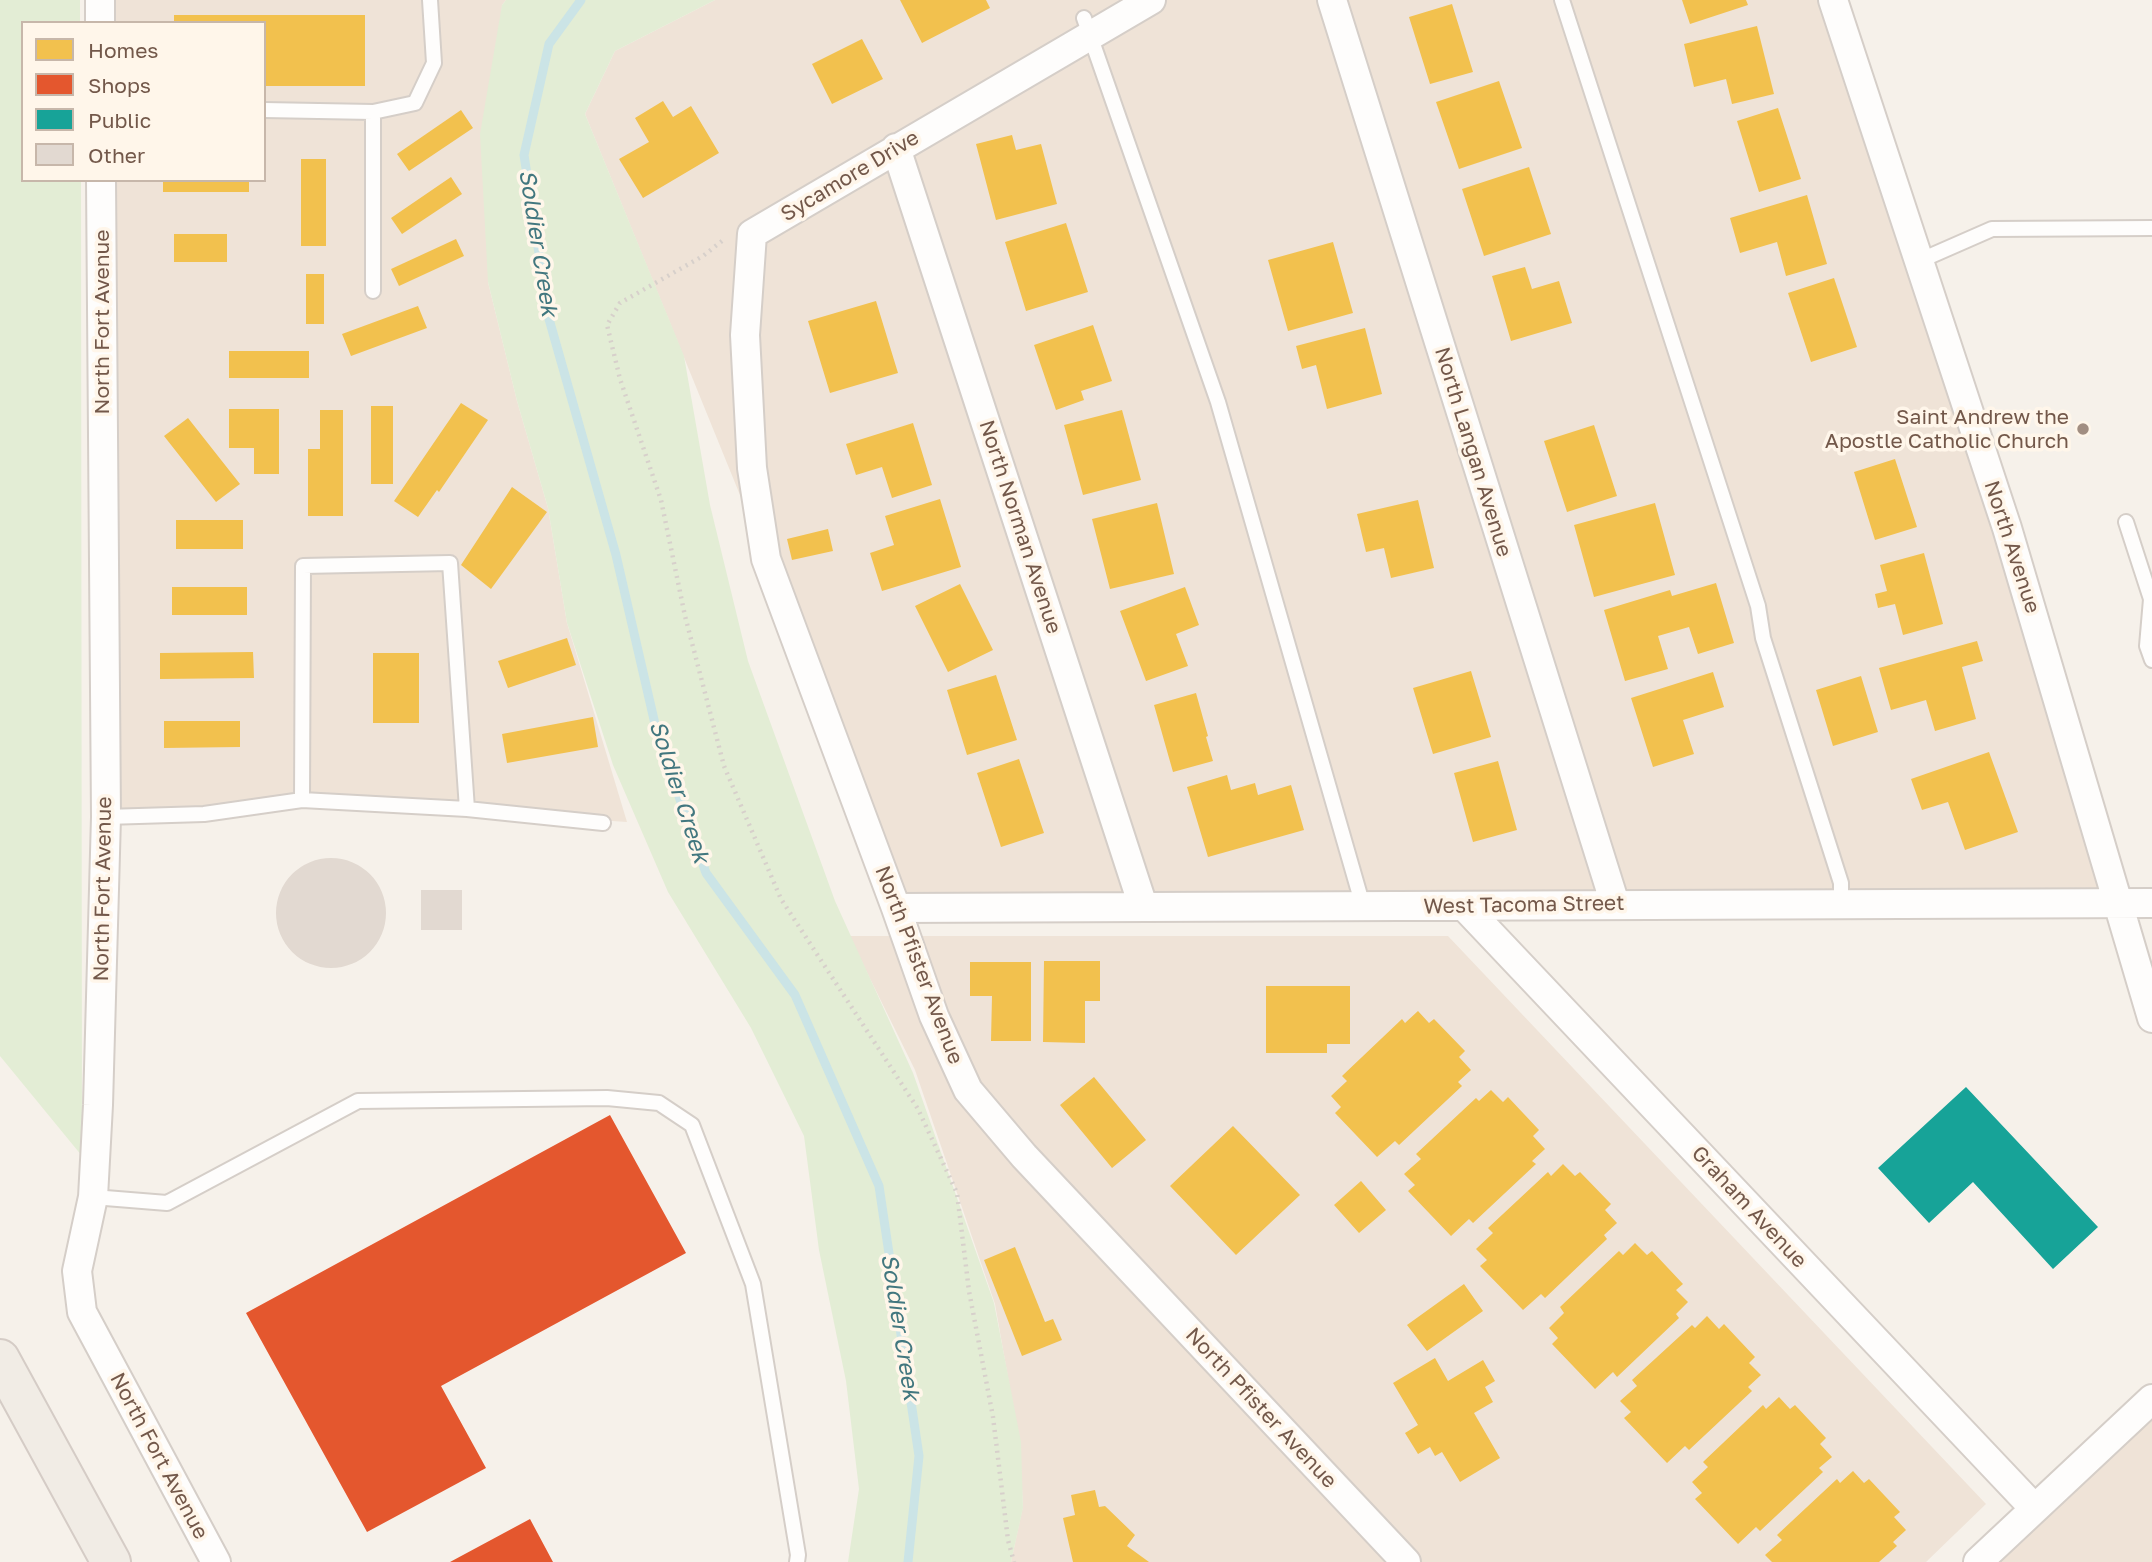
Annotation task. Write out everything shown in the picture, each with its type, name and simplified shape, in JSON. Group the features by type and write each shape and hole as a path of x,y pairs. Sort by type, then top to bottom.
{"main road":[{"path":"0,1359 111,1562"}],"street":[{"path":"100,0 100,21"},
{"name":"Sycamore Drive","path":"752,468 745,335 752,234 896,148 1088,27 1151,0"},
{"name":"North Langan Avenue","path":"1332,0 1615,904"},
{"name":"North Avenue","path":"1833,0 2007,528 2152,1018"},
{"name":"North Norman Avenue","path":"896,148 1143,906"},
{"name":"North Fort Avenue","path":"101,182 106,817 93,1197 77,1270 82,1312 216,1562"},
{"name":"North Pfister Avenue","path":"752,468 766,559 934,1016 968,1090 1024,1156 1406,1562"},
{"name":"West Tacoma Street","path":"896,908 2152,903"},
{"name":"Graham Avenue","path":"1465,906 2034,1508"},
{"path":"1978,1562 2152,1399"}],"lane":[{"path":"266,110 373,112 415,103 434,63 430,0"},
{"path":"1562,0 1758,606 1763,638 1841,883 1841,904"},
{"path":"1088,27 1217,402 1363,906"},
{"path":"373,112 373,291"},
{"path":"1919,261 1993,229 2152,228"},
{"path":"2126,522 2151,599 2147,646 2152,660"},
{"path":"302,800 303,566 450,563 467,809"},
{"path":"106,817 204,814 302,800 467,809 603,823"},
{"path":"93,1197 167,1203 358,1101 607,1098 659,1103 692,1125 753,1284 797,1562"}],"shaded area":[{"path":"106,0 506,0 502,5 488,282 517,401 548,508 567,623 627,822 302,800 106,817 106,182 266,182 266,21 106,21"},
{"path":"715,0 1833,0 2117,904 896,908 766,559 585,114 615,51"},
{"path":"849,936 1448,936 1986,1504 1926,1562 1011,1562 1023,1506 1019,1440 995,1304 915,1070"},
{"path":"2152,1399 2152,1562 1978,1562"}],"green space":[{"path":"0,0 80,0 80,21 21,21 21,182 81,182 82,1156 0,1056"},
{"path":"506,0 715,0 615,51 585,114 684,356 710,505 748,661 835,901 913,1073 994,1303 1021,1442 1023,1508 1011,1562 848,1562 859,1489 846,1381 819,1250 804,1136 751,1028 668,892 613,765 567,623 548,508 517,401 488,282 480,134 502,5"}],"building: Homes":[{"path":"900,0 986,0 990,8 922,43"},
{"path":"1682,0 1746,0 1748,5 1690,24"},
{"path":"1452,4 1473,72 1430,84 1409,17"},
{"path":"174,15 365,15 365,86 266,86 266,21 174,21"},
{"path":"1757,26 1774,94 1732,104 1726,79 1694,87 1684,44"},
{"path":"862,39 883,79 832,104 812,64"},
{"path":"1499,81 1522,148 1459,169 1436,102"},
{"path":"663,101 673,117 691,106 719,153 643,198 619,159 649,142 635,118"},
{"path":"1778,108 1801,179 1759,192 1737,121"},
{"path":"461,110 473,128 409,171 397,154"},
{"path":"1012,135 1016,150 1041,144 1057,204 996,220 976,144"},
{"path":"301,159 326,159 326,246 301,246"},
{"path":"1529,167 1551,234 1484,256 1462,189"},
{"path":"451,177 462,194 402,234 391,218"},
{"path":"163,182 249,182 249,192 163,192"},
{"path":"1807,195 1827,264 1786,276 1777,242 1740,253 1730,218"},
{"path":"1066,223 1088,292 1026,311 1005,242"},
{"path":"174,234 227,234 227,262 174,262"},
{"path":"456,239 464,256 399,286 391,269"},
{"path":"1333,242 1353,313 1288,331 1268,260"},
{"path":"1525,267 1532,289 1559,281 1572,323 1511,341 1492,276"},
{"path":"306,274 324,274 324,324 306,324"},
{"path":"1834,278 1857,347 1811,362 1788,293"},
{"path":"876,301 898,373 830,393 808,321"},
{"path":"418,306 427,328 351,356 342,334"},
{"path":"1093,325 1112,381 1081,391 1084,400 1056,410 1034,345"},
{"path":"1365,328 1382,394 1327,409 1316,365 1302,369 1296,346"},
{"path":"229,351 309,351 309,378 229,378"},
{"path":"461,403 488,420 439,492 437,490 418,517 394,501"},
{"path":"371,406 393,406 393,484 371,484"},
{"path":"229,409 279,409 279,474 254,474 254,448 229,448"},
{"path":"320,410 343,410 343,516 308,516 308,449 320,449"},
{"path":"1122,410 1141,480 1083,495 1064,425"},
{"path":"188,418 240,484 216,502 164,436"},
{"path":"913,423 932,485 892,498 882,467 856,475 846,444"},
{"path":"1594,425 1617,496 1567,512 1544,441"},
{"path":"1895,459 1917,527 1875,540 1854,472"},
{"path":"512,487 547,512 491,589 461,565"},
{"path":"940,499 961,567 882,591 870,553 894,545 885,516"},
{"path":"1418,500 1434,568 1391,578 1384,548 1366,552 1357,514"},
{"path":"1157,503 1174,574 1110,589 1092,519"},
{"path":"1655,503 1675,575 1594,597 1574,525"},
{"path":"176,520 243,520 243,549 176,549"},
{"path":"828,529 833,551 792,560 787,539"},
{"path":"1924,553 1943,624 1903,635 1895,604 1878,608 1875,594 1887,591 1880,565"},
{"path":"1716,583 1734,643 1698,654 1689,627 1658,636 1668,669 1625,681 1604,610 1670,590 1672,596"},
{"path":"960,584 993,650 948,672 915,606"},
{"path":"172,587 247,587 247,615 172,615"},
{"path":"1185,587 1199,625 1176,634 1188,666 1146,681 1120,611"},
{"path":"567,638 576,665 508,688 498,661"},
{"path":"1977,641 1983,661 1962,667 1976,719 1935,731 1926,700 1891,710 1879,668"},
{"path":"253,652 254,678 160,679 160,653"},
{"path":"373,653 419,653 419,723 373,723"},
{"path":"1471,671 1491,737 1433,754 1413,688"},
{"path":"1713,672 1724,707 1683,720 1694,754 1653,767 1631,698"},
{"path":"996,675 1017,740 967,755 947,690"},
{"path":"1861,676 1878,732 1833,746 1816,690"},
{"path":"1196,693 1213,761 1173,772 1154,705"},
{"path":"593,717 598,747 507,763 502,734"},
{"path":"164,721 240,721 240,747 164,748"},
{"path":"1989,752 2018,832 1965,850 1948,802 1922,810 1911,779"},
{"path":"1019,759 1044,833 1001,847 977,773"},
{"path":"1498,761 1517,830 1473,842 1454,773"},
{"path":"1227,775 1231,790 1255,783 1258,795 1291,785 1304,830 1208,857 1187,787"},
{"path":"1044,961 1100,961 1100,1001 1085,1001 1085,1043 1043,1042"},
{"path":"970,962 1031,962 1031,1041 991,1041 992,996 970,996"},
{"path":"1266,986 1350,986 1350,1044 1327,1044 1327,1053 1266,1053"},
{"path":"1418,1011 1429,1023 1434,1019 1465,1051 1459,1057 1471,1070 1458,1082 1462,1086 1399,1145 1395,1141 1377,1157 1335,1113 1341,1107 1331,1096 1347,1081 1342,1076 1402,1019 1405,1023"},
{"path":"1094,1077 1146,1140 1112,1168 1060,1105"},
{"path":"1491,1090 1503,1102 1508,1097 1539,1130 1533,1136 1545,1149 1532,1161 1536,1164 1473,1223 1469,1219 1451,1236 1408,1191 1415,1185 1404,1174 1421,1159 1416,1154 1476,1098 1479,1101"},
{"path":"1233,1126 1300,1195 1236,1255 1170,1186"},
{"path":"1563,1164 1575,1176 1580,1172 1611,1204 1605,1210 1617,1223 1604,1235 1607,1239 1545,1298 1541,1294 1523,1310 1480,1266 1487,1260 1476,1249 1493,1233 1488,1228 1548,1172 1551,1176"},
{"path":"1361,1181 1386,1210 1359,1233 1334,1205"},
{"path":"1635,1243 1647,1255 1652,1251 1683,1284 1676,1290 1688,1302 1676,1314 1679,1318 1617,1377 1613,1372 1595,1389 1552,1344 1558,1338 1549,1328 1564,1313 1560,1307 1619,1251 1623,1255"},
{"path":"1015,1247 1045,1322 1053,1319 1062,1340 1022,1356 984,1260"},
{"path":"1464,1284 1483,1311 1427,1351 1407,1325"},
{"path":"1707,1316 1719,1329 1724,1324 1755,1357 1749,1363 1761,1375 1748,1387 1752,1391 1689,1450 1685,1446 1667,1463 1624,1418 1631,1412 1620,1401 1637,1386 1632,1380 1692,1325 1695,1328"},
{"path":"1435,1358 1448,1381 1483,1360 1495,1381 1485,1387 1493,1402 1474,1413 1500,1458 1460,1482 1442,1452 1435,1456 1430,1447 1418,1454 1405,1433 1418,1425 1393,1383"},
{"path":"1779,1397 1790,1409 1795,1405 1826,1438 1820,1444 1832,1457 1819,1468 1823,1472 1760,1531 1756,1527 1738,1544 1695,1499 1702,1493 1692,1482 1708,1467 1703,1462 1763,1405 1766,1409"},
{"path":"1853,1471 1864,1483 1869,1479 1900,1512 1894,1517 1906,1530 1893,1542 1897,1546 1879,1562 1772,1562 1765,1555 1782,1540 1777,1535 1837,1479 1840,1483"},
{"path":"1095,1490 1099,1507 1105,1506 1135,1535 1127,1546 1149,1562 1073,1562 1063,1518 1075,1515 1071,1495"}],"building: Shops":[{"path":"610,1115 686,1253 441,1386 486,1468 367,1532 246,1313"},
{"path":"530,1519 553,1562 450,1562"}],"building: Public":[{"path":"1966,1087 2098,1227 2053,1269 1973,1182 1929,1223 1878,1168"}],"building: Other":[{"path":"331,858 352,862 370,874 382,892 386,913 382,934 370,952 352,964 331,968 310,964 292,952 280,934 276,913 280,892 292,874 310,862"},
{"path":"421,890 462,890 462,930 421,930"}],"waterway":[{"name":"Soldier Creek","path":"581,0 549,44 524,155 549,319 616,555 658,737 706,873 795,995 879,1186 919,1456 908,1562"}],"place":[{"name":"Saint Andrew the Apostle Catholic Church","path":"2083,429"}]}
